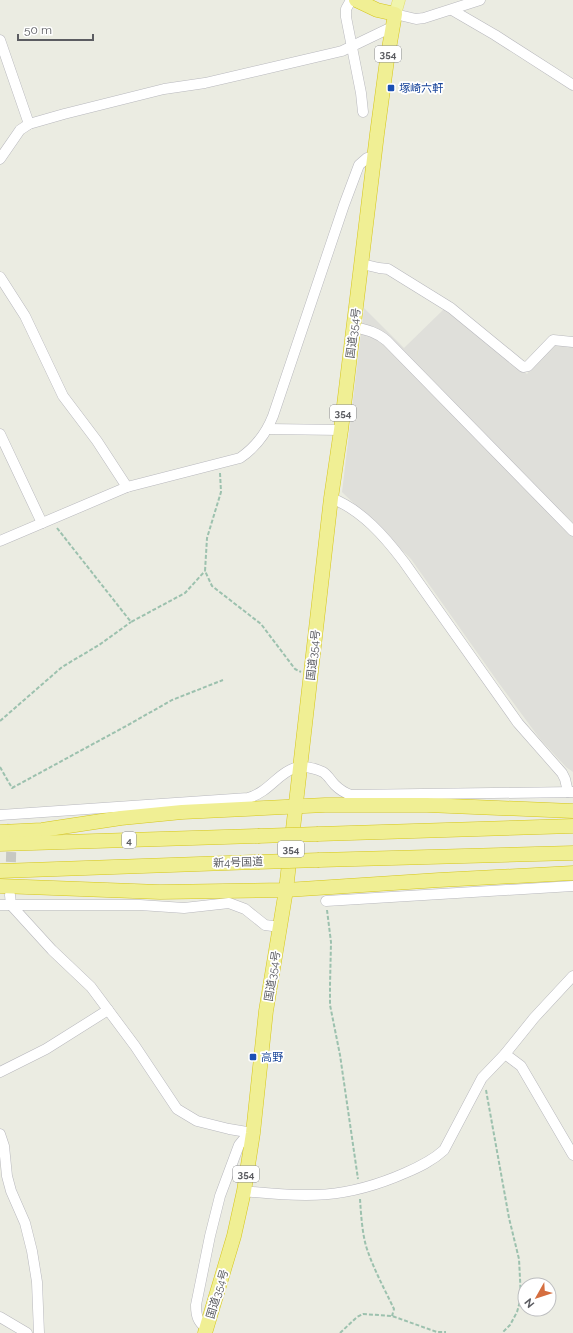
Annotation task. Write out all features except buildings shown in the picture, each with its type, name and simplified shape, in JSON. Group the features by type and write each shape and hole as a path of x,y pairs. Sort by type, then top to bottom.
{"highway":[{"path":"356,0 394,21"},
{"name":"国道354号","path":"206,1331 234,1236 244,1191 253,1133 266,1011 286,890 331,498 362,264 374,156 387,60 394,21"},
{"path":"0,832 42,830 122,818 182,812 296,808 325,805 427,805 573,811"},
{"name":"4","path":"0,844 573,826"},
{"name":"新4号国道","path":"0,871 573,853"},
{"path":"7,895 286,890 573,873"}],"main road":[{"path":"394,21 399,0"}],"street":[{"path":"351,0 346,9 346,17 362,92 363,112"},
{"path":"0,159 20,130 29,124 164,89 205,83 342,51 352,48 394,21 424,18 480,0"},
{"path":"452,10 495,35 573,85"},
{"path":"0,40 29,124"},
{"path":"0,541 127,487 240,458 252,449 268,429 359,165 367,158 374,156"},
{"path":"362,264 388,269 438,300 486,336 523,367 528,366 549,342 553,340 573,342"},
{"path":"0,277 25,316 63,396 97,441 127,487"},
{"path":"354,327 368,330 380,335 387,341 573,531"},
{"path":"268,429 341,430"},
{"path":"0,434 46,521"},
{"path":"0,815 12,819 248,798 261,793 288,769 301,767 318,770 326,774 335,786 343,792 351,795 571,792 562,773 531,740 518,723 404,562 386,539 365,519 343,503 331,498"},
{"path":"326,901 573,886"},
{"path":"0,905 7,895"},
{"path":"7,895 184,908 228,903 245,909 265,925 280,927"},
{"path":"7,895 52,950 91,987 135,1046 177,1109 197,1121 253,1133"},
{"path":"244,1191 280,1195 309,1196 333,1194 359,1189 388,1180 428,1163 436,1158 444,1150 482,1078 573,976"},
{"path":"0,1072 46,1049 108,1010"},
{"path":"505,1054 521,1066 573,1155"},
{"path":"206,1331 198,1319 196,1305 210,1236 220,1196 236,1152 243,1140 253,1133"},
{"path":"0,1134 4,1146 7,1176 25,1223 32,1251 37,1282 39,1333"},
{"path":"0,1317 27,1333"}],"path":[{"path":"223,463 220,470 221,492 207,538 205,572 212,586 261,624 295,669 311,677"},
{"path":"46,521 130,622"},
{"path":"0,721 62,668 99,646 130,622 185,593 205,572"},
{"path":"0,767 12,788 172,700 223,680"},
{"path":"326,901 331,942 330,1005 340,1055 361,1213 366,1244 373,1264 394,1309 392,1316"},
{"path":"482,1078 489,1098 508,1211 519,1259 521,1298 518,1312 510,1325 502,1333"},
{"path":"340,1333 357,1317 363,1314 392,1316 437,1332 446,1332"}],"shaded area":[{"path":"364,308 404,348 444,309 527,374 552,345 556,344 573,347 573,772 566,767 540,739 411,559 342,492"}],"tunnel":[{"path":"10,892 12,824"}],"place":[{"name":"塚崎六軒","path":"391,88"},
{"name":"高野","path":"253,1057"}]}
